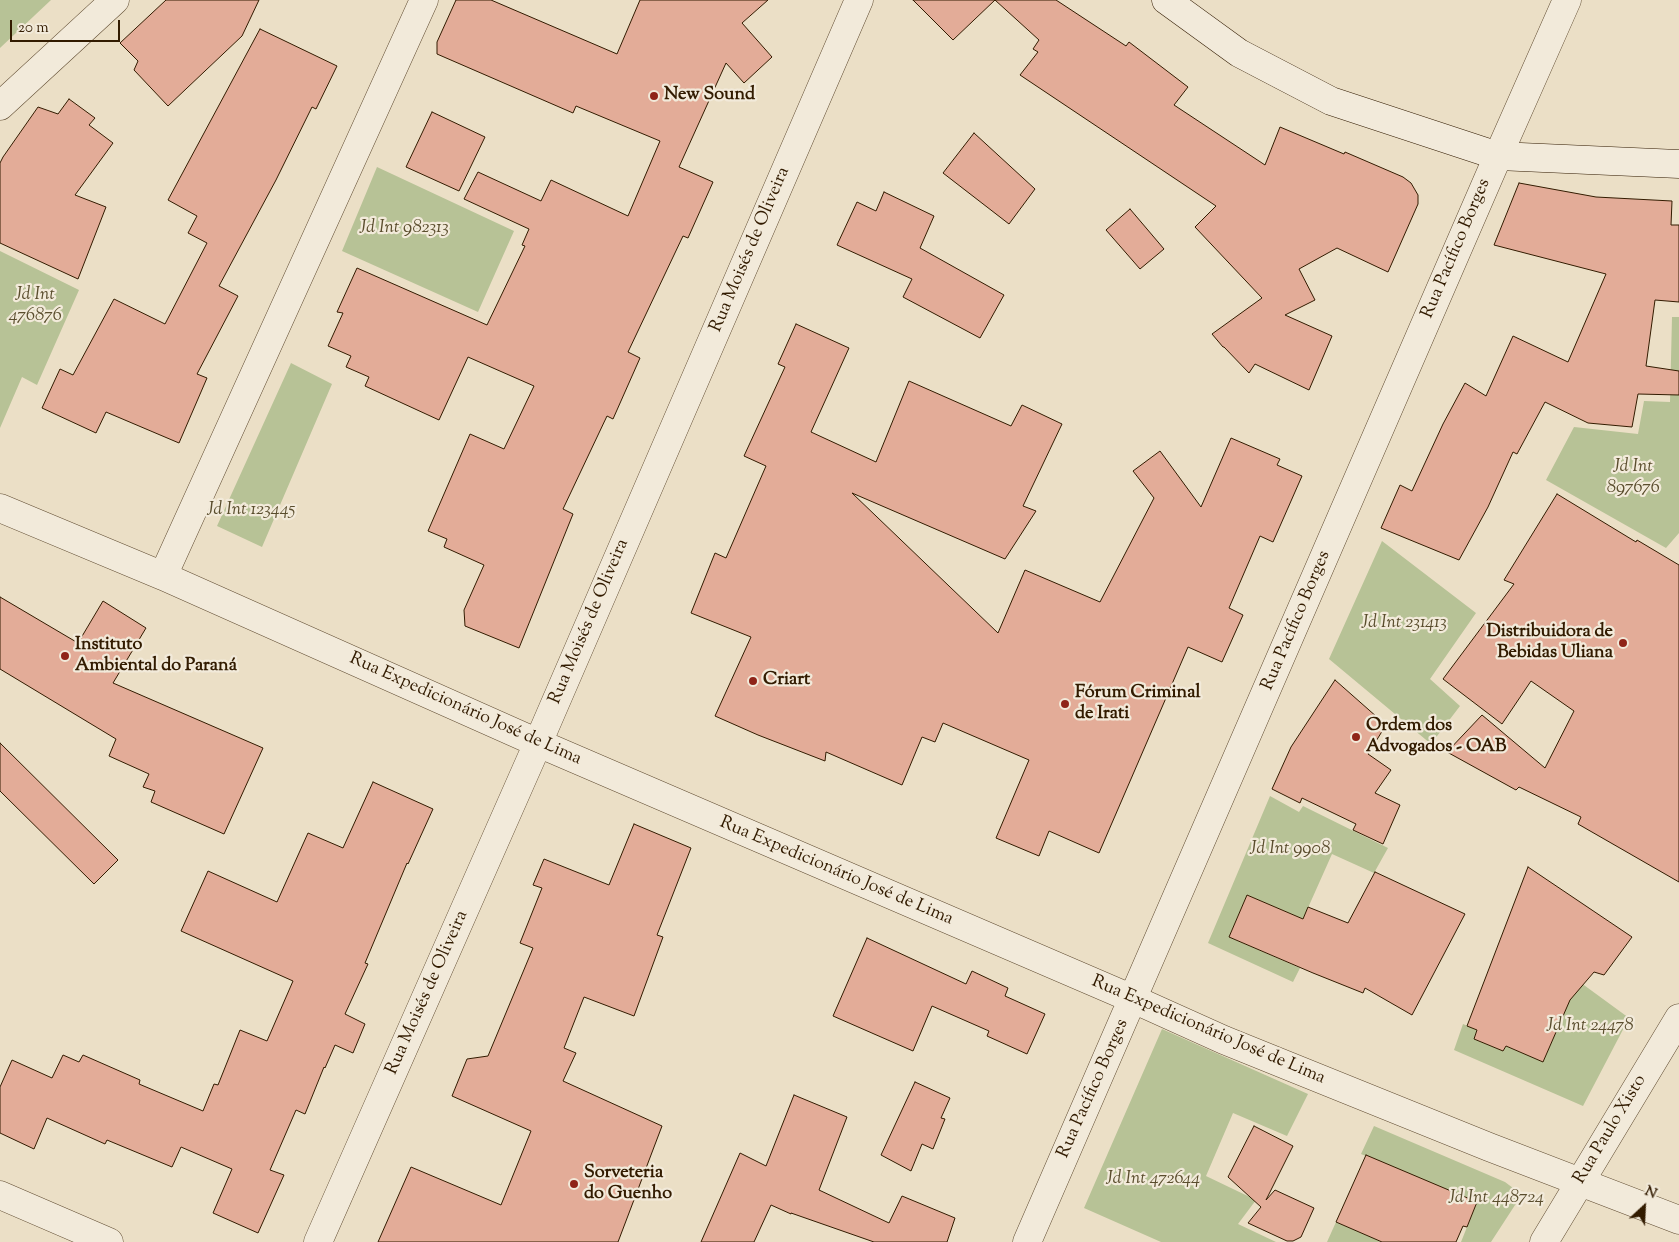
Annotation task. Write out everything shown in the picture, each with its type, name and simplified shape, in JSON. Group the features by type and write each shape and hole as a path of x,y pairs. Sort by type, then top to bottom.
{"street":[{"path":"0,106 115,0"},
{"path":"163,576 424,0"},
{"name":"Rua Moisés de Oliveira","path":"318,1242 538,743 859,0"},
{"path":"1166,0 1239,53 1331,101 1498,156 1679,164"},
{"name":"Rua Pacífico Borges","path":"1027,1242 1498,156 1568,0"},
{"name":"Rua Expedicionário José de Lima","path":"0,508 163,576 538,743 1224,1040 1679,1220"},
{"name":"Rua Paulo Xisto","path":"1544,1242 1679,1018"},
{"path":"0,1195 109,1242"}],"green space":[{"path":"0,0 51,0 0,48"},
{"name":"Jd Int 982313","path":"377,167 514,231 478,312 342,251"},
{"name":"Jd Int 476876","path":"0,251 79,290 37,385 22,377 0,428"},
{"name":"Jd Int 897676","path":"1672,317 1679,317 1679,533 1666,548 1546,480 1574,427 1638,434 1644,401 1670,402"},
{"name":"Jd Int 123445","path":"291,363 332,384 262,547 217,526"},
{"name":"Jd Int 231413","path":"1382,541 1476,613 1430,679 1460,706 1431,744 1329,659"},
{"name":"Jd Int 9908","path":"1270,796 1299,812 1303,806 1388,848 1374,873 1332,854 1303,919 1247,895 1229,937 1300,968 1293,982 1208,943"},
{"name":"Jd Int 24478","path":"1510,931 1629,1018 1583,1106 1454,1050 1463,1024 1477,1030 1474,1039 1503,1051 1506,1046 1543,1062 1564,1013 1484,981"},
{"name":"Jd Int 472644","path":"1162,1029 1308,1094 1287,1136 1233,1113 1206,1176 1256,1200 1238,1224 1276,1242 1161,1242 1084,1208"},
{"name":"Jd Int 448724","path":"1374,1126 1505,1182 1517,1191 1517,1202 1491,1242 1461,1242 1477,1202 1361,1154"},
{"path":"1336,1222 1373,1238 1381,1242 1327,1242"}],"building":[{"path":"166,0 259,0 242,36 168,106 134,70 138,61 120,43"},
{"path":"456,0 491,0 617,54 640,0 768,0 742,23 772,57 744,83 726,63 679,167 713,182 688,238 683,236 628,352 640,358 613,419 607,416 563,509 573,514 519,648 465,626 464,610 484,565 444,547 447,539 428,531 470,434 504,449 534,386 468,357 439,420 365,386 369,377 346,367 351,356 328,346 343,313 337,312 357,268 487,325 525,246 522,245 529,229 464,199 478,172 541,201 551,180 628,216 660,141 576,106 573,113 437,54 437,42"},
{"path":"913,0 995,0 953,40"},
{"path":"995,0 1056,0 1126,46 1129,42 1188,87 1174,105 1265,165 1280,127 1344,154 1345,152 1403,177 1411,183 1418,195 1418,204 1388,272 1337,248 1299,269 1315,300 1285,315 1332,336 1309,390 1255,364 1249,373 1212,334 1262,298 1195,227 1216,206 1020,75 1038,52 1033,49 1039,40"},
{"path":"260,29 337,66 316,109 312,107 276,180 219,286 238,296 197,374 207,378 179,443 106,412 96,433 42,408 60,369 73,375 114,299 165,324 207,243 188,233 197,216 168,200"},
{"path":"69,99 95,118 89,125 113,143 75,195 106,207 78,279 0,243 0,163 38,107 58,114"},
{"path":"432,112 485,137 459,191 406,167"},
{"path":"974,133 1035,189 1009,224 943,173"},
{"path":"1519,183 1596,197 1672,201 1671,225 1679,225 1679,302 1655,300 1646,366 1679,371 1679,395 1638,394 1632,427 1588,423 1545,402 1517,454 1513,452 1488,507 1459,560 1381,528 1400,485 1412,491 1443,424 1465,383 1486,396 1513,336 1568,362 1606,274 1494,245"},
{"path":"884,192 934,216 920,248 1004,295 980,338 903,297 912,279 837,245 857,202 876,211"},
{"path":"1130,209 1164,249 1140,269 1106,230"},
{"path":"796,324 849,348 811,432 876,462 909,381 1011,426 1022,405 1062,424 1023,506 1036,511 1005,559 852,493 998,633 1025,570 1100,602 1154,498 1133,471 1160,451 1201,507 1231,438 1280,459 1277,465 1302,476 1273,542 1260,536 1229,608 1243,615 1222,662 1188,647 1099,853 1049,831 1039,856 996,838 1029,760 943,723 935,742 922,737 902,785 826,752 825,761 715,716 751,637 691,613 715,553 726,558 766,466 744,456 785,367 778,364"},
{"path":"1557,494 1636,542 1637,540 1679,565 1679,882 1578,824 1581,817 1519,787 1516,790 1447,752 1482,715 1545,768 1574,711 1531,681 1502,724 1443,679 1514,584 1504,580"},
{"path":"0,597 78,643 103,601 146,628 113,683 263,748 224,834 151,802 155,791 143,787 149,774 109,756 116,739 0,669"},
{"path":"1335,680 1386,725 1368,754 1391,770 1375,793 1400,805 1383,844 1353,830 1356,824 1302,798 1300,803 1272,789 1291,747"},
{"path":"0,743 118,860 94,884 0,791"},
{"path":"373,782 433,809 407,863 365,963 368,964 345,1014 365,1024 353,1053 335,1045 305,1114 296,1110 270,1170 284,1175 258,1233 213,1213 232,1169 181,1147 172,1167 107,1140 105,1144 47,1118 34,1149 0,1133 0,1087 12,1060 52,1078 63,1055 79,1062 83,1055 140,1080 139,1084 203,1111 214,1084 218,1085 240,1030 267,1041 293,981 181,931 208,871 277,902 308,833 343,848"},
{"path":"634,824 691,848 657,935 663,937 634,1016 584,997 564,1048 576,1053 563,1081 662,1126 618,1242 378,1242 411,1167 501,1205 531,1131 452,1096 467,1059 488,1056 533,948 520,943 542,888 533,885 544,859 609,885"},
{"path":"1528,867 1632,937 1604,975 1594,972 1570,1000 1543,1062 1506,1046 1503,1051 1474,1039 1477,1030 1467,1026"},
{"path":"1375,872 1465,914 1412,1015 1365,988 1363,993 1229,937 1247,895 1303,919 1308,907 1348,923"},
{"path":"867,938 966,984 972,971 1008,988 1005,996 1045,1014 1027,1054 987,1036 989,1031 932,1006 913,1051 833,1016"},
{"path":"915,1082 950,1098 941,1118 945,1119 933,1149 922,1144 911,1171 881,1155"},
{"path":"794,1095 847,1117 819,1190 889,1223 902,1196 955,1218 947,1242 874,1242 791,1214 771,1205 754,1242 701,1242 740,1153 766,1166"},
{"path":"1254,1126 1293,1146 1266,1200 1275,1190 1314,1208 1301,1237 1293,1241 1287,1241 1248,1223 1261,1207 1228,1177"},
{"path":"1366,1155 1477,1202 1467,1227 1463,1226 1456,1242 1382,1242 1336,1222"}],"place":[{"name":"New Sound","path":"654,96"},
{"name":"Distribuidora de Bebidas Uliana","path":"1623,643"},
{"name":"Instituto Ambiental do Paraná","path":"65,656"},
{"name":"Criart","path":"753,681"},
{"name":"Fórum Criminal de Irati","path":"1065,704"},
{"name":"Ordem dos Advogados - OAB","path":"1356,737"},
{"name":"Sorveteria do Guenho","path":"574,1184"}]}
